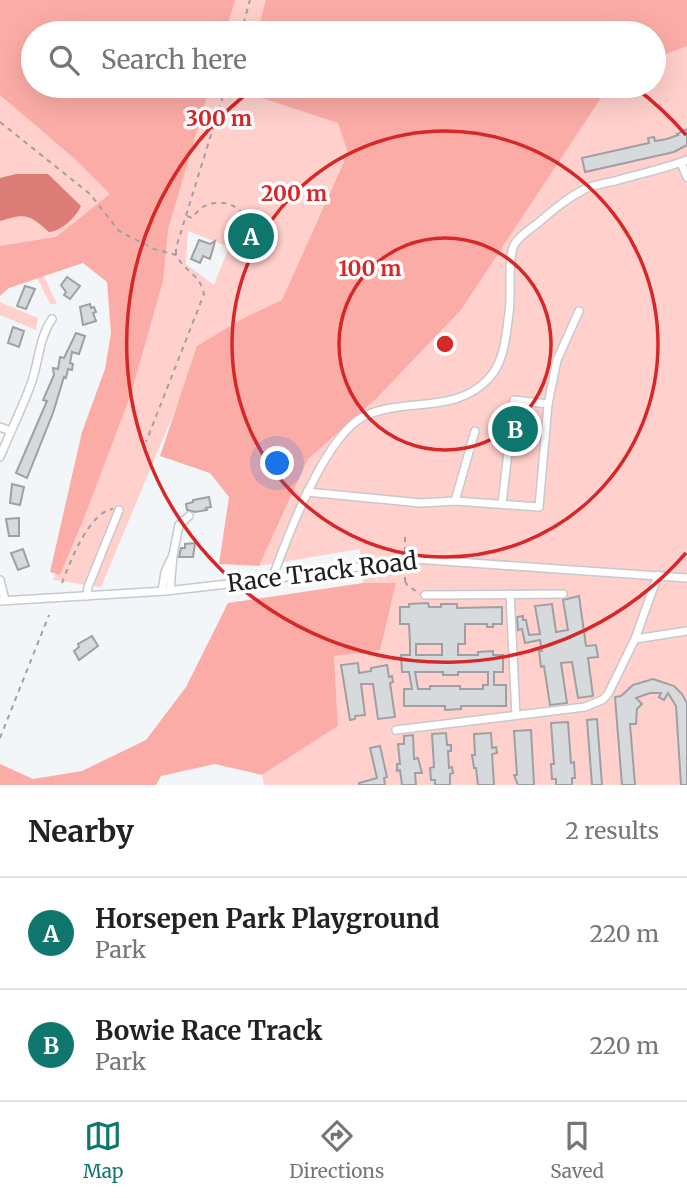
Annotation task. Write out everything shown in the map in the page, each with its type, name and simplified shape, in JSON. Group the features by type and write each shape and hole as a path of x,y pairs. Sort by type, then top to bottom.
{"street":[{"path":"272,579 307,492 342,436 358,420 385,410 457,399 488,380 500,360 504,343 511,296 510,262 517,241 560,205 584,190 684,162 687,177"},
{"path":"307,492 421,503 455,501 539,508 548,404 557,360 579,311"},
{"path":"0,457 35,372 41,339 52,319"},
{"path":"502,504 514,400 548,404"},
{"path":"0,427 10,431"},
{"path":"455,501 475,431"},
{"path":"87,596 88,587 119,510"},
{"path":"166,590 179,525 189,516"},
{"name":"Race Track Road","path":"2,601 228,584 415,559 687,578"},
{"path":"396,730 585,707 602,700 608,694 635,639 658,575"},
{"path":"0,580 2,601"},
{"path":"510,594 516,715"},
{"path":"425,596 563,594"},
{"path":"635,639 687,631"}],"path":[{"path":"244,21 250,0"},
{"path":"146,442 204,294 202,282 181,264 176,248 222,98"},
{"path":"0,122 90,194 119,231 130,239 176,255"},
{"path":"186,216 192,218 208,204 228,203 244,214 269,246"},
{"path":"62,583 73,555 100,515 111,509 119,510"},
{"path":"405,537 405,581 416,593 425,596"},
{"path":"0,738 49,615"}],"shaded area":[{"path":"0,0 599,0 588,21 21,21 21,98 548,98 432,319 196,360 101,587 53,580 108,443 123,362 106,254 36,260 57,304 50,304 30,263 0,277","holes":["188,231 229,247 214,285 186,264"]},
{"path":"0,0 235,0 229,21 21,21 21,98 206,98 168,230 163,281 131,394 60,575 50,572 82,432 105,369 111,333 107,282 83,263 9,288 0,296 0,246 56,237 110,194 75,159 0,95"},
{"path":"266,0 687,0 687,46 666,54 666,21 260,21"},
{"path":"687,46 687,785 264,785 262,775 338,726 334,656 396,584 363,583 360,549 259,566 308,459 376,399 461,310 601,98 666,98 666,54"},
{"path":"262,98 601,98 461,310 376,399 308,459 259,566 219,564 229,497 210,473 160,456 197,346 242,319 282,300 348,153 338,123"},
{"path":"16,174 48,174 81,206 76,215 59,229 49,232 32,218 22,216 0,221 0,178"},
{"path":"0,302 38,318 36,330 0,315"},
{"path":"363,583 396,583 380,650 334,656 338,726 262,775 215,764 161,776 156,785 0,785 0,764 33,779 82,771 146,740 186,687 228,603"}],"building":[{"path":"687,129 687,145 674,152 585,172 582,158 649,143 648,138 654,137 655,141 667,139"},
{"path":"199,240 210,244 215,241 210,259 203,256 200,263 191,259"},
{"path":"67,277 80,286 70,299 64,295 66,292 61,285"},
{"path":"25,286 35,289 26,309 17,306"},
{"path":"90,304 96,312 93,313 96,321 83,325 80,307"},
{"path":"13,327 24,331 19,347 8,343"},
{"path":"76,333 85,336 79,354 72,352 72,370 68,369 66,378 64,377 27,478 16,473 47,401 43,400 54,375 53,368 58,369 60,357 64,358"},
{"path":"12,484 24,487 20,505 10,503"},
{"path":"209,497 211,507 206,508 207,510 187,510 186,504"},
{"path":"19,518 19,536 9,536 6,519"},
{"path":"195,543 193,557 179,557 185,544"},
{"path":"23,549 29,566 18,570 11,553"},
{"path":"579,596 586,646 596,645 598,657 588,658 593,696 578,698 572,662 561,663 567,703 550,705 544,666 541,667 540,640 525,643 522,629 518,630 517,617 523,616 523,620 526,620 529,635 540,634 535,606 552,604 556,632 568,630 563,600"},
{"path":"428,603 429,607 441,607 441,604 457,604 457,608 502,607 502,624 487,627 487,624 465,624 465,644 458,644 458,655 478,655 478,652 493,651 493,655 503,655 503,672 494,672 494,685 506,685 506,706 461,706 461,709 445,710 445,706 404,706 404,689 412,689 409,672 402,672 401,655 410,655 410,644 409,624 400,624 400,607 409,607 409,604","holes":["416,644 442,644 442,655 416,655","415,672 443,672 443,675 488,672 488,685 483,685 483,689 460,689 460,686 430,686 430,689 418,689"]},
{"path":"92,636 98,646 79,660 74,651 79,647 78,644"},
{"path":"358,663 359,673 387,665 389,677 392,676 393,682 390,683 395,717 378,719 373,684 361,684 365,715 355,716 355,719 350,720 341,665"},
{"path":"653,679 674,686 687,703 687,785 681,785 676,706 668,693 664,700 659,697 661,693 650,693 636,698 642,704 637,709 636,724 630,724 635,785 622,785 615,697 621,696 633,685"},
{"path":"597,719 602,785 592,785 587,720"},
{"path":"568,722 571,763 574,762 575,778 572,778 572,785 556,785 556,779 552,779 551,764 554,764 551,723"},
{"path":"531,730 534,785 518,785 514,775 517,775 514,731"},
{"path":"446,733 447,745 451,745 451,751 448,751 449,768 452,767 453,773 450,774 450,785 435,785 435,780 431,780 430,768 434,767 432,734"},
{"path":"491,733 492,748 496,747 497,753 492,754 494,785 478,785 472,755 475,755 474,734"},
{"path":"413,735 414,759 418,758 422,773 415,773 416,785 402,785 400,770 397,771 397,764 400,764 398,744 404,744 404,736"},
{"path":"380,746 387,777 384,778 385,785 359,785 377,778 370,748"}],"place":[{"name":"Horsepen Park Playground","path":"251,236"},
{"name":"Bowie Race Track","path":"515,429"}]}
